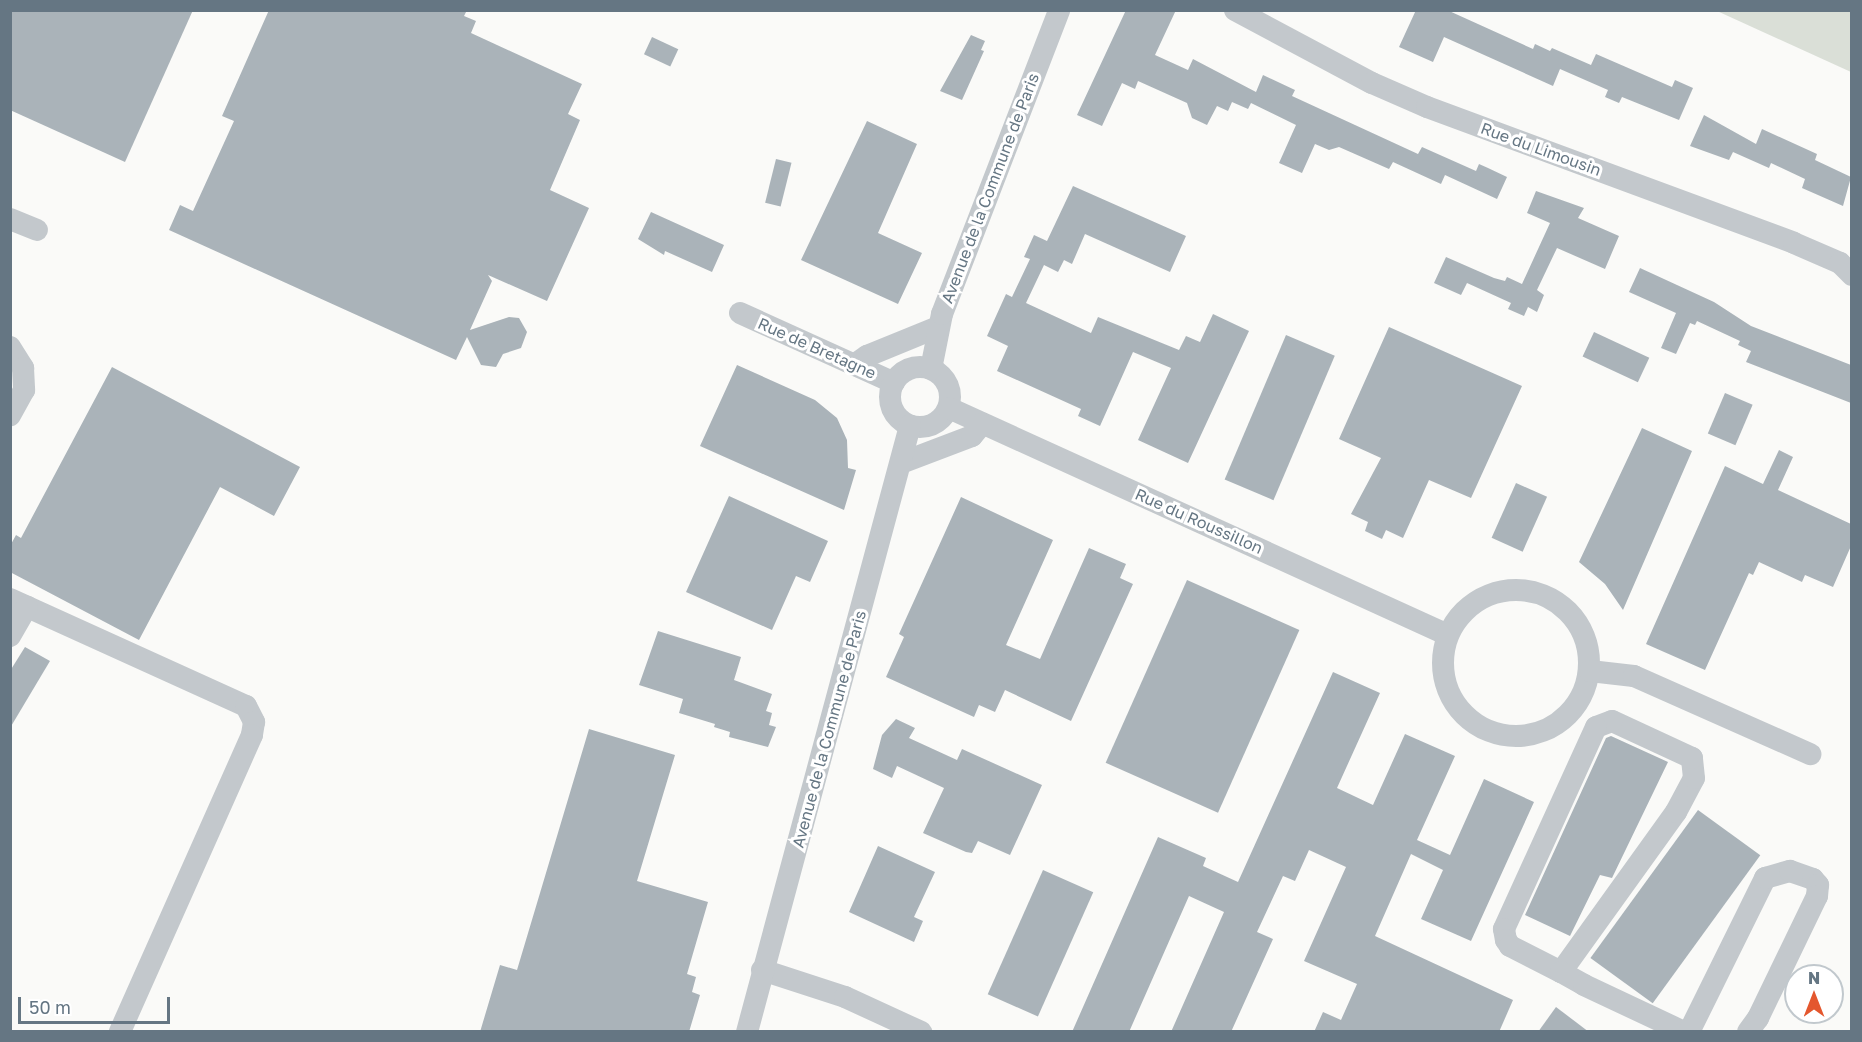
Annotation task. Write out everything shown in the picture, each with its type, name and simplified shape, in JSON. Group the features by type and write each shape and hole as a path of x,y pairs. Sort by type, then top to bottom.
{"street":[{"name":"Avenue de la Commune de Paris","path":"931,369 938,327 1059,10"},
{"name":"Rue du Limousin","path":"1235,10 1372,83 1427,107 1794,243 1840,263 1851,275"},
{"path":"10,219 37,230"},
{"name":"Rue de Bretagne","path":"740,313 894,383"},
{"path":"854,365 867,356 938,327"},
{"path":"10,347 23,368 24,390 10,415"},
{"path":"910,369 931,369 948,384 949,408 933,425 910,426 892,408 894,383 910,369"},
{"name":"Rue du Roussillon","path":"949,408 1448,635"},
{"path":"901,463 972,436 982,424"},
{"name":"Avenue de la Commune de Paris","path":"747,1032 910,426"},
{"path":"1519,590 1548,597 1575,618 1588,645 1590,671 1585,691 1573,711 1556,726 1536,734 1510,737 1476,724 1462,713 1448,691 1443,658 1448,635 1468,607 1493,593 1519,590"},
{"path":"10,636 19,602 246,706 254,722 252,735 120,1032"},
{"path":"1590,671 1634,676 1810,754"},
{"path":"1561,972 1676,812 1694,778 1692,758 1611,721 1596,727 1504,929 1510,946 1561,972 1683,1032"},
{"path":"1689,1032 1765,878 1790,871 1813,879 1818,885 1817,896 1758,1018 1748,1032"},
{"path":"762,970 845,997 921,1032"}],"shaded area":[{"path":"1717,11 1851,11 1851,72"}],"building":[{"path":"10,10 193,10 125,162 10,110"},
{"path":"269,10 467,10 464,16 476,21 471,33 582,84 568,114 580,120 550,190 589,208 547,301 488,275 492,281 470,330 509,317 519,318 527,332 521,348 503,354 496,367 481,365 467,337 456,360 169,230 180,205 193,211 234,121 222,116"},
{"path":"1126,10 1176,10 1155,55 1188,70 1193,59 1256,92 1263,75 1295,90 1292,96 1418,154 1422,147 1476,171 1479,164 1507,177 1497,199 1445,175 1441,184 1393,162 1389,169 1339,147 1329,150 1315,144 1302,173 1279,163 1296,125 1251,103 1248,109 1232,102 1228,111 1217,106 1207,125 1192,118 1187,103 1138,81 1135,89 1122,83 1102,126 1077,115"},
{"path":"1416,10 1447,10 1533,49 1535,44 1550,51 1552,48 1591,65 1596,54 1672,87 1675,80 1693,88 1679,120 1622,97 1619,103 1605,97 1608,90 1560,69 1553,86 1444,37 1433,62 1399,47"},
{"path":"971,35 985,41 981,50 984,51 962,100 940,91"},
{"path":"652,37 678,49 670,66 644,54"},
{"path":"1704,115 1756,144 1762,129 1817,154 1815,160 1851,177 1843,206 1802,188 1805,179 1771,163 1769,168 1733,152 1729,160 1690,146"},
{"path":"867,121 917,144 878,233 922,253 898,304 801,260"},
{"path":"776,159 792,163 781,207 765,203"},
{"path":"1073,186 1186,236 1170,272 1085,234 1072,264 1064,260 1058,272 1044,265 1026,303 1091,333 1098,317 1179,350 1186,336 1200,342 1213,314 1249,331 1188,463 1138,440 1171,368 1133,352 1100,426 1078,416 1081,409 997,371 1008,346 987,336 1006,294 1012,297 1030,259 1024,257 1034,235 1047,241"},
{"path":"1536,191 1584,208 1578,218 1619,236 1605,269 1557,248 1537,290 1544,295 1537,312 1528,307 1524,316 1508,309 1511,303 1467,283 1461,295 1434,283 1446,257 1494,278 1505,281 1507,277 1522,284 1550,223 1527,213"},
{"path":"651,212 724,245 712,272 665,251 664,255 638,239"},
{"path":"1640,268 1714,302 1751,326 1851,365 1851,403 1746,362 1751,351 1738,345 1740,341 1697,321 1695,325 1690,323 1676,354 1661,348 1676,313 1629,292"},
{"path":"1389,327 1522,386 1471,498 1429,480 1403,538 1386,530 1382,539 1365,531 1368,522 1351,514 1381,458 1339,439"},
{"path":"1594,332 1649,358 1638,382 1583,356"},
{"path":"1286,335 1335,356 1273,500 1225,480"},
{"path":"737,365 815,400 837,418 847,440 848,468 856,470 844,510 700,446"},
{"path":"112,367 300,467 274,516 220,487 139,640 10,572 10,546 16,535 21,538"},
{"path":"1725,393 1753,405 1735,445 1708,434"},
{"path":"1642,428 1692,451 1623,610 1605,584 1579,562"},
{"path":"1779,450 1793,457 1778,490 1851,524 1851,546 1833,587 1805,575 1802,582 1759,562 1753,575 1749,573 1705,670 1646,644 1725,466 1763,484"},
{"path":"1516,483 1547,497 1523,552 1492,538"},
{"path":"729,496 828,541 810,582 796,576 772,630 686,592"},
{"path":"961,497 1053,540 1006,645 1040,659 1089,548 1126,564 1120,578 1133,584 1071,721 1005,690 995,712 979,705 974,717 886,677 904,637 899,634"},
{"path":"1187,580 1299,630 1218,813 1106,763"},
{"path":"658,631 741,657 734,680 772,694 766,711 772,713 769,725 776,727 768,747 729,737 730,732 714,727 715,724 679,713 683,699 639,685"},
{"path":"25,647 50,661 10,728 10,671"},
{"path":"1333,672 1380,693 1337,788 1373,805 1405,734 1455,756 1417,840 1450,855 1484,779 1534,802 1471,941 1421,919 1443,870 1411,854 1375,936 1513,1000 1499,1032 1314,1032 1323,1012 1341,1020 1357,984 1304,961 1346,867 1309,850 1295,881 1283,876 1257,932 1273,939 1231,1032 1171,1032 1224,912 1189,896 1129,1032 1072,1032 1158,837 1206,858 1203,866 1238,882"},
{"path":"896,719 915,728 909,738 957,760 962,749 1042,785 1010,855 978,841 972,853 966,852 923,833 944,788 897,766 892,778 873,769 882,735"},
{"path":"589,729 675,755 637,881 708,902 687,974 696,977 692,992 700,995 689,1032 480,1032 500,965 517,970"},
{"path":"1611,736 1668,762 1612,878 1600,875 1570,936 1525,915 1606,738"},
{"path":"1698,810 1760,855 1653,1003 1590,958"},
{"path":"878,846 935,872 914,917 923,921 914,942 849,912"},
{"path":"1043,870 1093,892 1038,1017 988,994"},
{"path":"1556,1007 1589,1032 1538,1032"}]}
